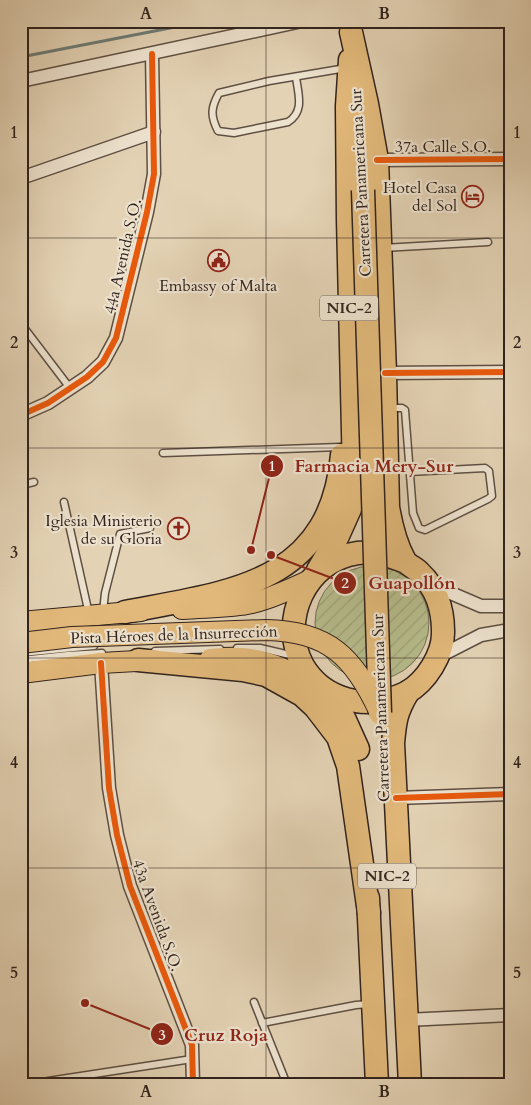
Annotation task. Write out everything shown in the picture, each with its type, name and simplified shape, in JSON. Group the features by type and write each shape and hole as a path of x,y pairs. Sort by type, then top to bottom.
{"highway":[{"name":"Carretera Panamericana Sur","path":"312,578 337,538 350,509 354,474 348,446 350,355 347,115 351,27"},
{"name":"Carretera Panamericana Sur","path":"351,27 377,160 386,408 398,450 388,507 392,528 406,562"},
{"name":"Carretera Panamericana Sur","path":"351,27 363,190 380,713 393,1039 397,1084"},
{"path":"125,612 233,590 257,581 292,560 312,539 331,504 348,446"},
{"name":"NIC-2","path":"358,553 383,554 406,562 420,572 431,585 441,608 444,633 438,657 425,677 408,692 389,700 368,703 348,700 324,690 308,675 300,660 294,639 293,618 299,598 312,578 334,561 358,553"},
{"path":"142,656 243,670 266,676 302,695 315,707 338,737 348,766 369,912"},
{"name":"Carretera Panamericana Sur","path":"324,690 344,718 358,749 364,779 377,1084"},
{"name":"Carretera Panamericana Sur","path":"408,692 398,709 394,725 393,744 410,1084"}],"main road":[{"name":"Pista Héroes de la Insurrección","path":"21,622 96,614 245,604 275,596 312,578"},
{"name":"Pista Héroes de la Insurrección","path":"21,643 87,636 266,630 289,631 320,641 347,660 361,676 380,713"},
{"name":"Pista Héroes de la Insurrección","path":"21,673 105,654 242,658 265,662 285,669 324,690"}],"street":[{"path":"21,81 302,21"},
{"name":"44a Avenida S.O.","path":"21,415 48,403 87,377 103,362 116,338 147,212 154,174 152,54"},
{"path":"21,178 154,132"},
{"name":"37a Calle S.O.","path":"377,160 510,159"},
{"path":"385,373 510,372"},
{"path":"431,585 480,606 510,606"},
{"path":"438,657 481,635 510,630"},
{"name":"43a Avenida S.O.","path":"105,654 109,788 117,835 130,886 192,1045 193,1084"},
{"path":"396,798 510,794"},
{"path":"406,1020 510,1015"}],"lane":[{"path":"296,77 299,107 296,117 288,122 234,133 218,131 213,122 212,104 219,92 269,81 349,67"},
{"path":"380,248 488,242"},
{"path":"22,325 70,388"},
{"path":"163,454 348,446"},
{"path":"398,450 409,472 413,513 421,529 425,530 492,496 489,471 485,468 409,472"},
{"path":"21,485 34,482"},
{"path":"64,502 96,614"},
{"path":"96,614 105,593 120,534 150,528"},
{"path":"269,638 281,634 287,629 293,618"},
{"path":"155,644 183,643"},
{"path":"142,656 260,648 296,656 300,660"},
{"path":"21,653 105,654"},
{"path":"21,660 68,655 105,654"},
{"path":"254,1002 286,1082"},
{"path":"262,1023 280,1018 356,1005 373,1004"},
{"path":"48,1081 192,1059"}],"green space":[{"path":"372,566 394,570 413,582 425,601 429,623 425,645 413,664 394,676 372,680 350,676 331,664 319,645 315,623 319,601 331,582 350,570"}],"waterway":[{"path":"21,57 206,21"}],"cycle path":[{"path":"21,415 48,403 87,377 103,362 116,338 147,212 154,174 152,54"},
{"path":"377,160 510,159"},
{"path":"385,373 510,372"},
{"path":"101,663 109,788 117,835 130,886 192,1045 193,1084"},
{"path":"396,798 510,794"}],"place":[{"name":"Hotel Casa del Sol","path":"473,196"},
{"name":"Embassy of Malta","path":"218,261"},
{"name":"Iglesia Ministerio de su Gloria","path":"178,529"},
{"name":"Farmacia Mery-Sur","path":"251,550"},
{"name":"Guapollón","path":"271,555"},
{"name":"Cruz Roja","path":"85,1003"}]}
